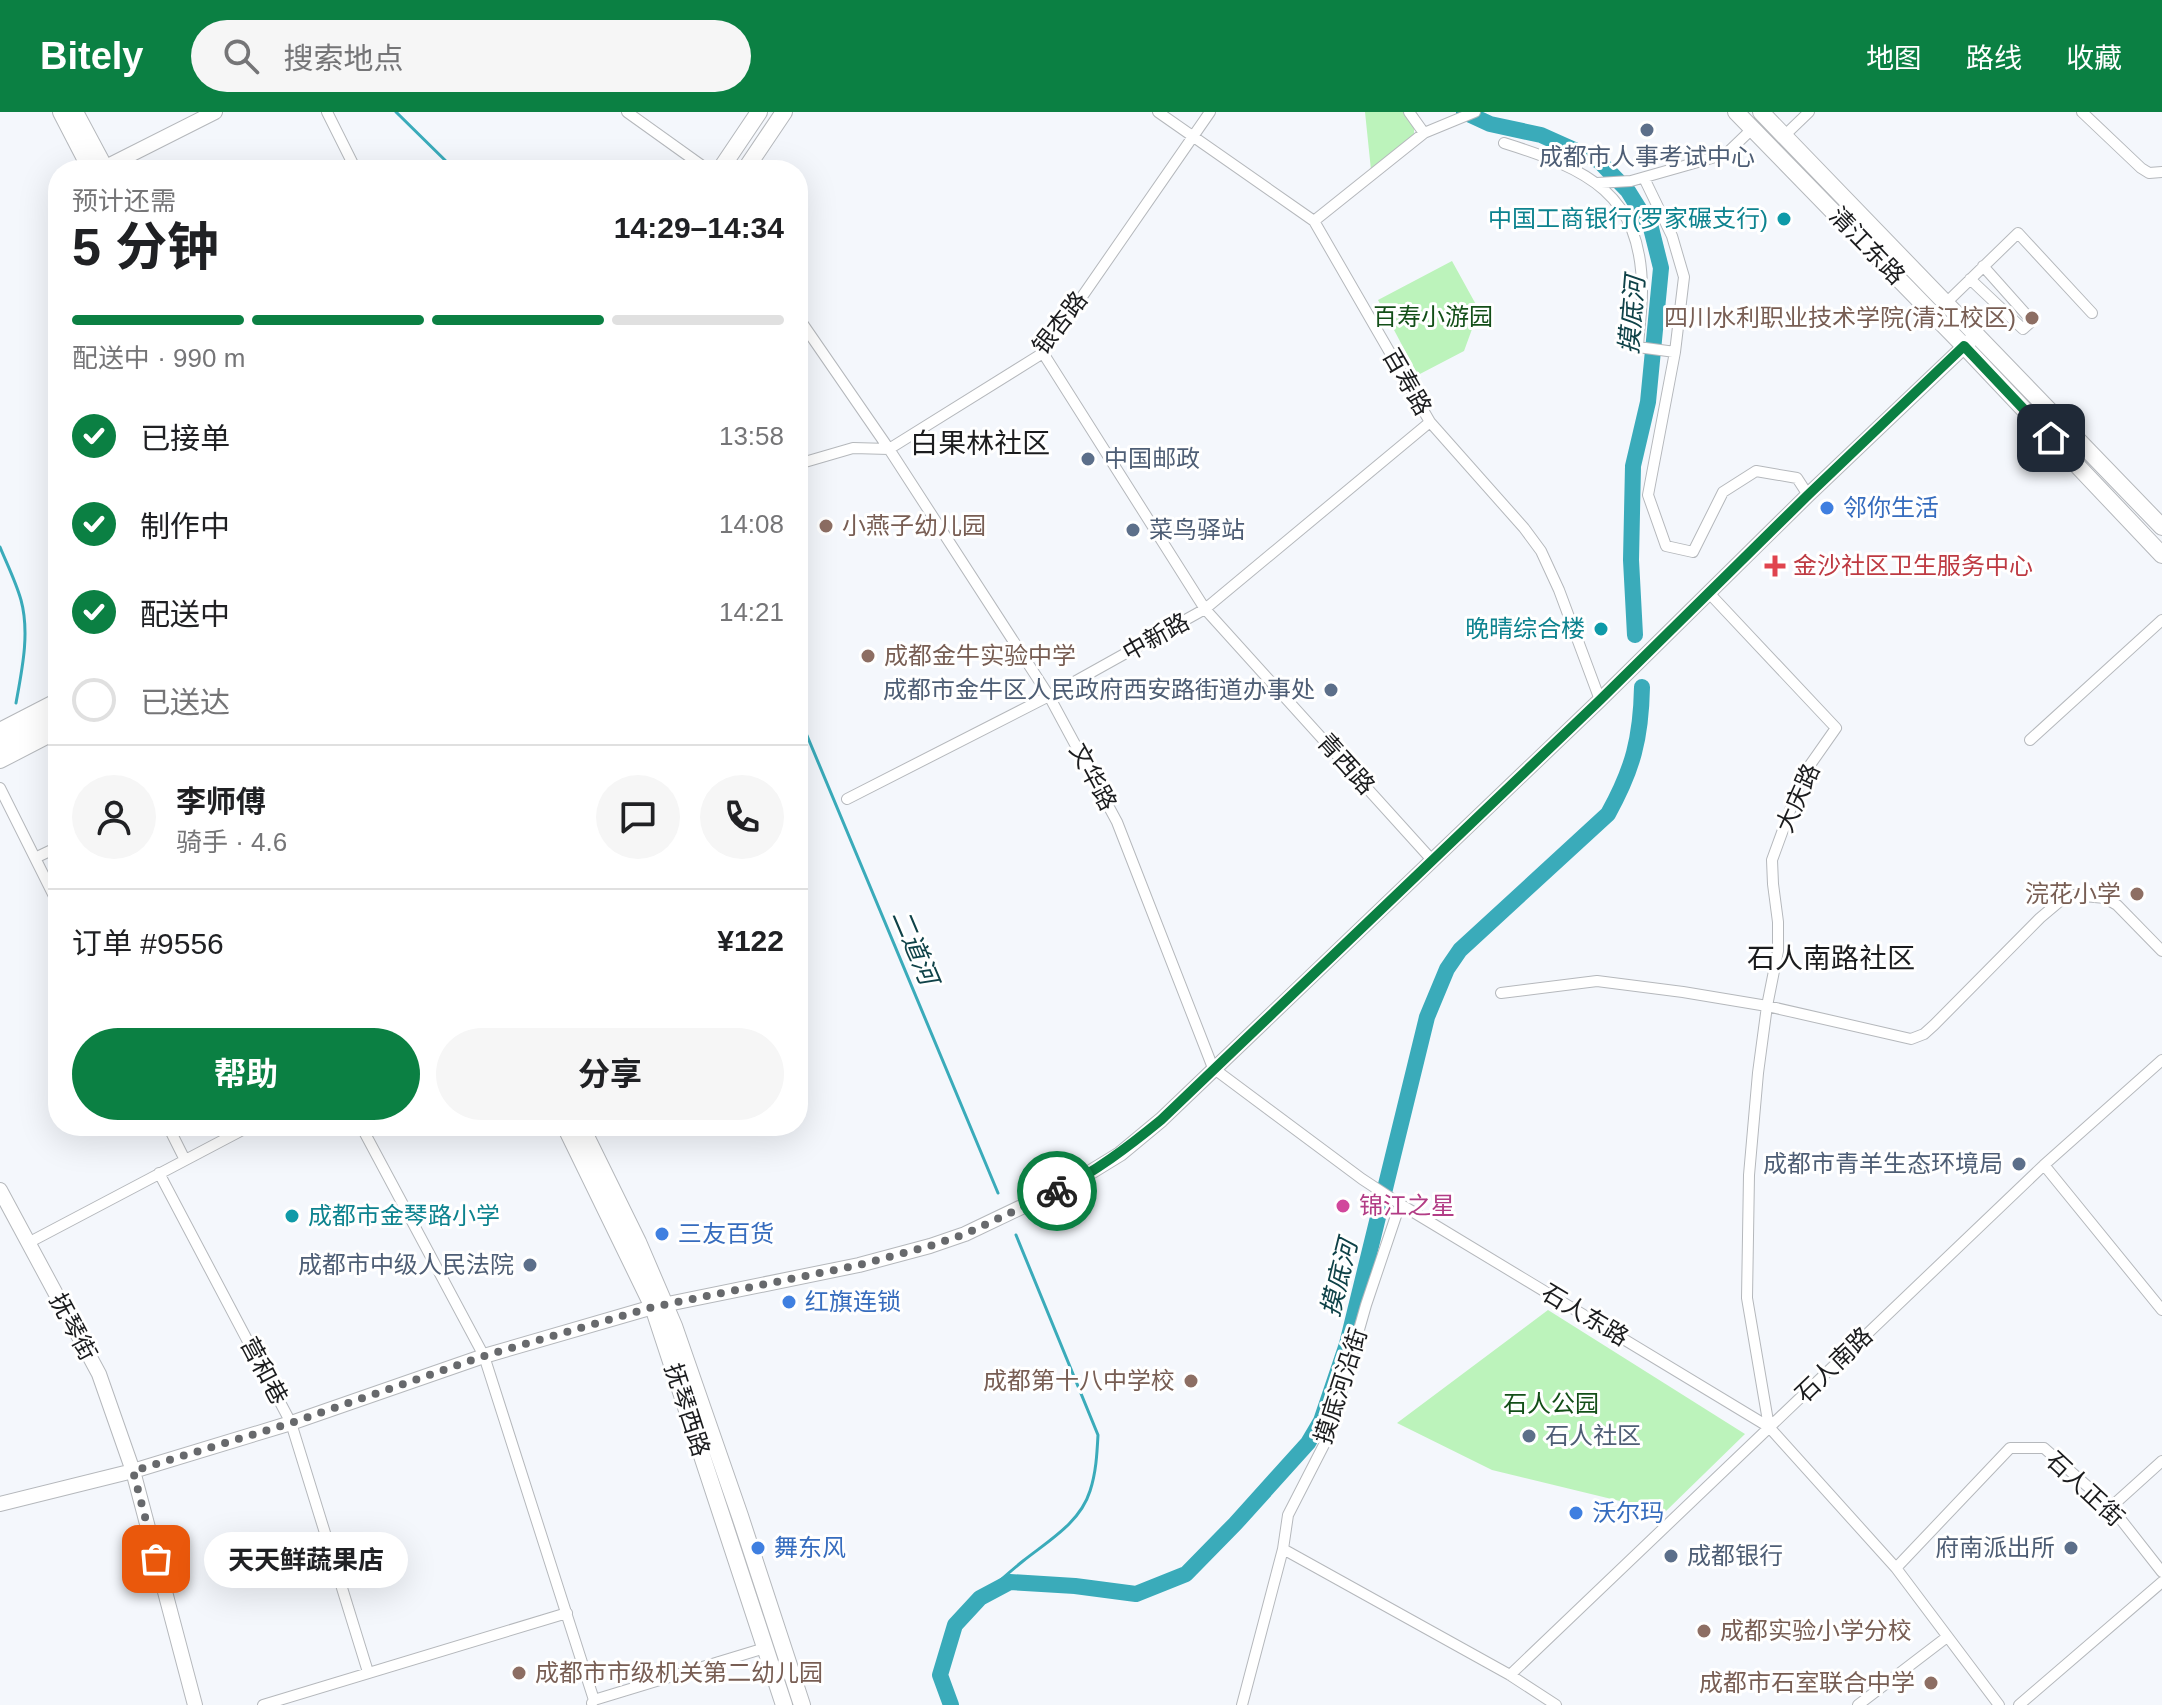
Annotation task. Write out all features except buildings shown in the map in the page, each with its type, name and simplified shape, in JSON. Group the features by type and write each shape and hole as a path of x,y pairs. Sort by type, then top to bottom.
{"main road":[{"path":"61,112 94,160"},
{"path":"75,112 96,160"},
{"path":"727,160 759,112"},
{"path":"752,160 784,112"},
{"name":"清江东路","path":"1736,112 2162,555"},
{"name":"清江东路","path":"1761,112 2162,527"},
{"path":"0,731 48,706"},
{"path":"0,745 48,720"},
{"path":"0,760 48,735"},
{"path":"0,773 48,747"},
{"name":"抚琴西路","path":"570,1136 659,1305 740,1516 802,1705"},
{"name":"抚琴西路","path":"586,1136 638,1242 784,1705"}],"street":[{"path":"118,160 215,112"},
{"path":"327,112 351,160"},
{"path":"628,112 694,160"},
{"name":"百寿路","path":"1158,112 1314,221 1430,422 1541,551 1600,700"},
{"name":"银杏路","path":"889,449 1043,353 1210,112"},
{"path":"1409,112 1424,133"},
{"path":"1314,221 1424,133 1475,112"},
{"path":"1784,136 1809,112"},
{"path":"2082,112 2141,168 2149,173 2162,172"},
{"path":"1600,183 1631,181 1726,154 1752,129"},
{"path":"1504,143 1550,157 1600,183 1615,200 1628,222 1638,250 1642,291 1638,347 1670,351"},
{"path":"1644,178 1672,236 1684,277 1648,495 1666,546 1693,552 1723,492 1756,471 1797,478 1808,495"},
{"path":"1947,302 2018,233 2092,313"},
{"path":"1970,279 2023,329 2032,321 1983,266"},
{"name":"文华路","path":"808,332 889,449 1049,696 1117,822 1213,1068"},
{"path":"0,1504 133,1471 291,1423 484,1356 659,1305 859,1265 930,1246 965,1234 1076,1181 1120,1154 1161,1120 1977,334"},
{"name":"青西路","path":"1043,353 1205,609 1432,860"},
{"name":"中新路","path":"847,799 1049,696 1205,609 1430,422"},
{"path":"808,461 853,448 889,449"},
{"name":"大庆路","path":"1709,593 1836,728 1803,775 1772,860 1778,951 1758,1073 1749,1175 1747,1298 1769,1427"},
{"path":"2030,740 2162,620"},
{"path":"0,788 48,884"},
{"path":"35,858 48,852"},
{"path":"1501,993 1597,981 1767,1006 1911,1039 1924,1034 2040,918 2059,902 2074,895 2105,898 2117,905 2162,951"},
{"name":"石人南路","path":"1510,1675 2044,1165 2162,1060"},
{"path":"1213,1068 1400,1204"},
{"path":"173,1136 185,1160"},
{"path":"28,1243 231,1136"},
{"path":"366,1136 484,1356 567,1613 592,1703 765,1648"},
{"path":"2044,1165 2162,1310"},
{"name":"营和巷","path":"159,1173 291,1423 368,1672"},
{"name":"抚琴街","path":"0,1190 99,1374 133,1471 195,1705"},
{"name":"石人东路","path":"1400,1204 1769,1427 1896,1568 1999,1705"},
{"name":"摸底河沿街","path":"1242,1705 1283,1549 1288,1515 1329,1435 1366,1305 1400,1204"},
{"name":"石人正街","path":"1896,1568 2010,1448 2044,1448 2111,1507 2162,1572"},
{"path":"2111,1507 2162,1461"},
{"path":"1283,1549 1510,1675 1556,1705"},
{"path":"2019,1705 2162,1582"},
{"path":"263,1705 567,1613"},
{"path":"1858,1705 1947,1637"}],"green space":[{"path":"1365,112 1403,112 1414,125 1414,134 1371,170"},
{"name":"百寿小游园","path":"1452,261 1479,310 1464,351 1418,375 1378,300"},
{"name":"石人公园","path":"1548,1310 1745,1434 1665,1512 1492,1470 1397,1423"}],"waterway":[{"name":"二道河","path":"396,112 445,160"},
{"name":"摸底河","path":"1464,112 1490,124 1541,135 1599,161 1628,191 1651,228 1661,268 1648,402 1633,466 1631,560 1635,635"},
{"path":"0,547 24,613 24,652 16,703"},
{"name":"摸底河","path":"951,1705 940,1675 955,1625 980,1598 1010,1582 1136,1594 1186,1574 1308,1443 1321,1421 1347,1344 1427,1017 1447,969 1460,950 1608,814 1634,753 1642,687"},
{"name":"二道河","path":"808,738 998,1193"},
{"name":"二道河","path":"980,1598 1079,1513 1090,1491 1097,1456 1098,1435 1016,1235"}],"way so far":[{"path":"156,1559 133,1471 291,1423 484,1356 653,1307 859,1265 930,1246 965,1234 1057,1191"}],"place":[{"name":"成都市人事考试中心","path":"1647,130"},
{"name":"中国工商银行(罗家碾支行)","path":"1784,219"},
{"name":"四川水利职业技术学院(清江校区)","path":"2032,318"},
{"name":"中国邮政","path":"1088,459"},
{"name":"邻你生活","path":"1827,508"},
{"name":"小燕子幼儿园","path":"826,526"},
{"name":"菜鸟驿站","path":"1133,530"},
{"name":"金沙社区卫生服务中心","path":"1775,566"},
{"name":"晚晴综合楼","path":"1601,629"},
{"name":"成都金牛实验中学","path":"868,656"},
{"name":"成都市金牛区人民政府西安路街道办事处","path":"1331,690"},
{"name":"浣花小学","path":"2137,894"},
{"name":"成都市青羊生态环境局","path":"2019,1164"},
{"name":"锦江之星","path":"1343,1206"},
{"name":"成都市金琴路小学","path":"292,1216"},
{"name":"三友百货","path":"662,1234"},
{"name":"成都市中级人民法院","path":"530,1265"},
{"name":"红旗连锁","path":"789,1302"},
{"name":"成都第十八中学校","path":"1191,1381"},
{"name":"石人社区","path":"1529,1436"},
{"name":"沃尔玛","path":"1576,1513"},
{"name":"舞东风","path":"758,1548"},
{"name":"府南派出所","path":"2071,1548"},
{"name":"成都银行","path":"1671,1556"},
{"name":"天天鲜蔬果店","path":"156,1559"},
{"name":"成都实验小学分校","path":"1704,1631"},
{"name":"成都市市级机关第二幼儿园","path":"519,1673"},
{"name":"成都市石室联合中学","path":"1931,1683"}],"district":[{"name":"白果林社区","path":"980,443"},
{"name":"石人南路社区","path":"1831,958"}],"route":[{"path":"1057,1191 1120,1154 1161,1120 1964,346 2051,438"}]}
